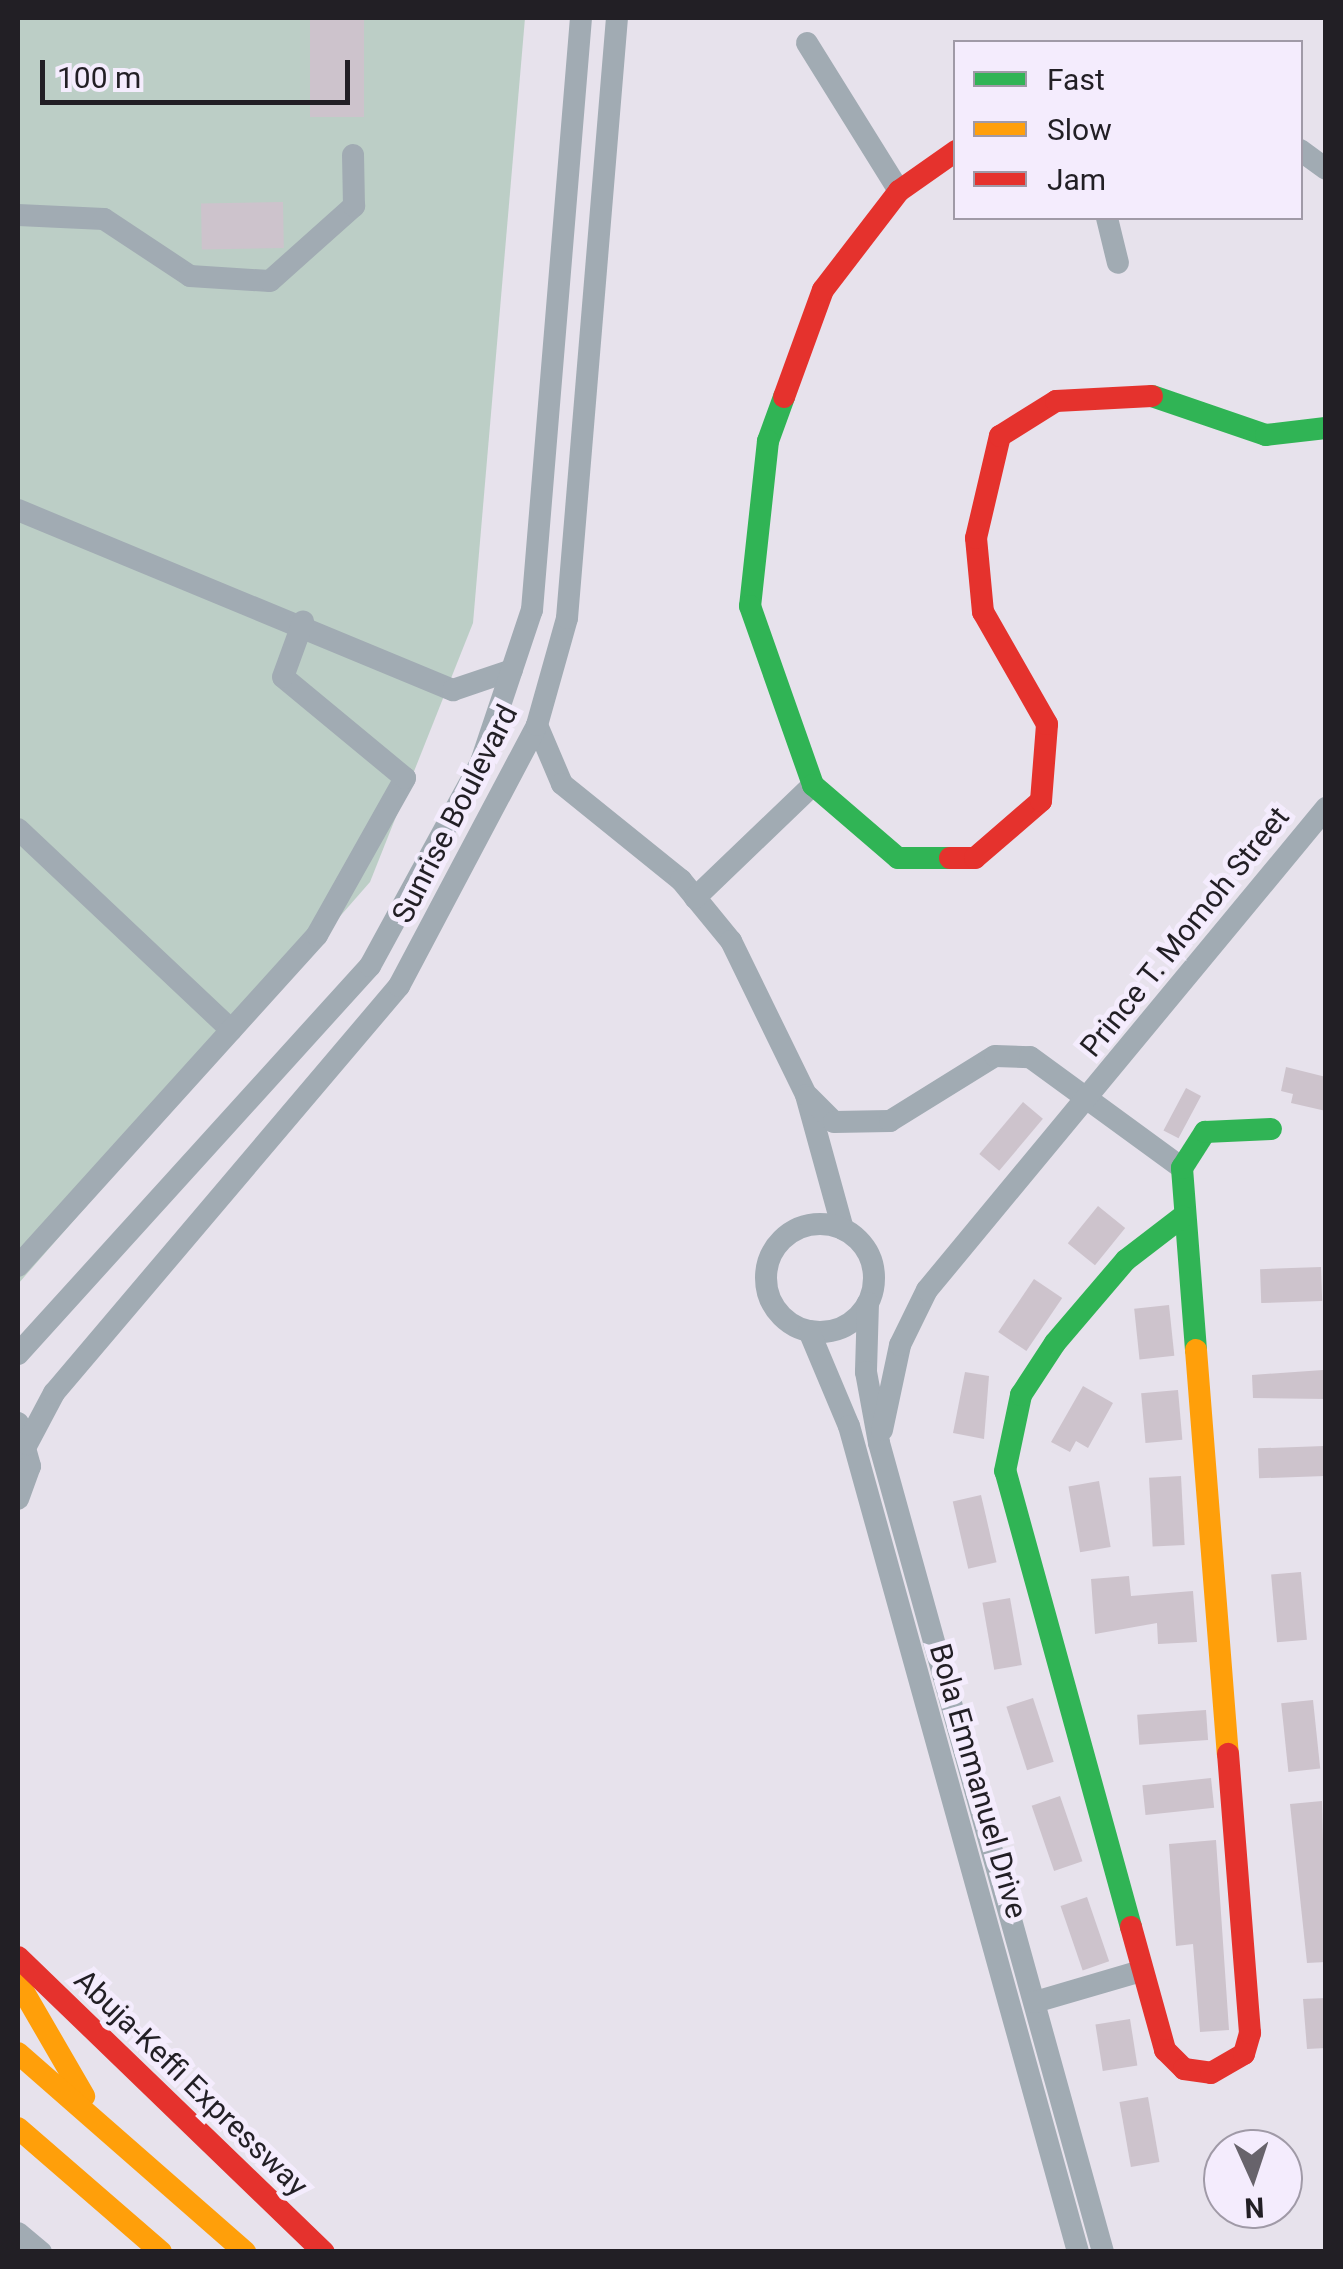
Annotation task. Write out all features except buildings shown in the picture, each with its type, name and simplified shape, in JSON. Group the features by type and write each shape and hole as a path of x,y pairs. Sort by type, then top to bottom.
{"main road":[{"path":"953,153 900,190 823,290 768,441 750,606 812,785 898,858 975,858 1041,801 1047,724 983,612 976,538 1000,436 1056,401 1156,396 1266,436 1326,428"},
{"path":"1182,1217 1126,1260 1055,1343 1021,1395 1006,1452 1010,1502 1141,1971 1176,2064 1211,2074 1244,2054 1250,2034 1182,1217 1182,1168 1192,1146 1220,1126 1271,1129"},
{"name":"Abuja-Keffi Expressway","path":"18,1958 324,2252"},
{"path":"18,1982 101,2125"},
{"path":"18,2054 245,2252"},
{"path":"18,2128 161,2252"},
{"path":"18,2152 84,2188"}],"street":[{"name":"Sunrise Boulevard","path":"18,1354 370,966 481,762 532,610 554,414 581,18"},
{"name":"Sunrise Boulevard","path":"18,1499 22,1434 399,986 537,725 567,618 617,18"},
{"path":"807,43 900,190"},
{"path":"1303,152 1326,168"},
{"path":"18,215 104,219 190,276 270,280 354,206 353,155"},
{"path":"1107,220 1118,263"},
{"path":"18,510 303,622 454,690 512,670"},
{"path":"18,1266 317,935 405,778 283,677 303,622"},
{"path":"537,725 562,784 695,898 731,941 806,1095 842,1229 868,1253 868,1303 844,1327 808,1331 777,1313 768,1260 791,1232 842,1229"},
{"path":"695,898 812,785"},
{"name":"Prince T. Momoh Street","path":"879,1443 900,1345 927,1290 1326,808"},
{"path":"18,828 230,1030"},
{"path":"806,1095 834,1122 890,1121 1010,1054 1090,1094 1182,1168"},
{"name":"Bola Emmanuel Drive","path":"868,1303 866,1372 879,1443 1104,2252"},
{"name":"Bola Emmanuel Drive","path":"808,1331 849,1426 1078,2252"},
{"path":"1035,2002 1141,1971"},
{"path":"18,2234 41,2252"}],"shaded area":[{"path":"18,18 525,18 473,623 370,882 18,1284"}],"traffic: fast":[{"path":"1152,396 1266,435 1326,428"},
{"path":"784,397 768,441 750,606 813,785 898,858 950,858"},
{"path":"1196,1350 1182,1168 1205,1132 1271,1129"},
{"path":"1131,1927 1005,1471 1021,1395 1055,1343 1126,1260 1182,1217"}],"traffic: slow":[{"path":"1196,1350 1228,1754"},
{"path":"18,1982 84,2096"},
{"path":"18,2053 245,2252"},
{"path":"18,2128 161,2252"}],"traffic: jam":[{"path":"784,397 823,290 899,191 953,153"},
{"path":"950,858 975,858 1041,801 1047,724 983,612 976,538 1000,436 1056,401 1152,396"},
{"path":"1131,1927 1165,2050 1184,2069 1211,2073 1244,2054 1250,2033 1228,1754"},
{"path":"18,1957 324,2252"}]}
